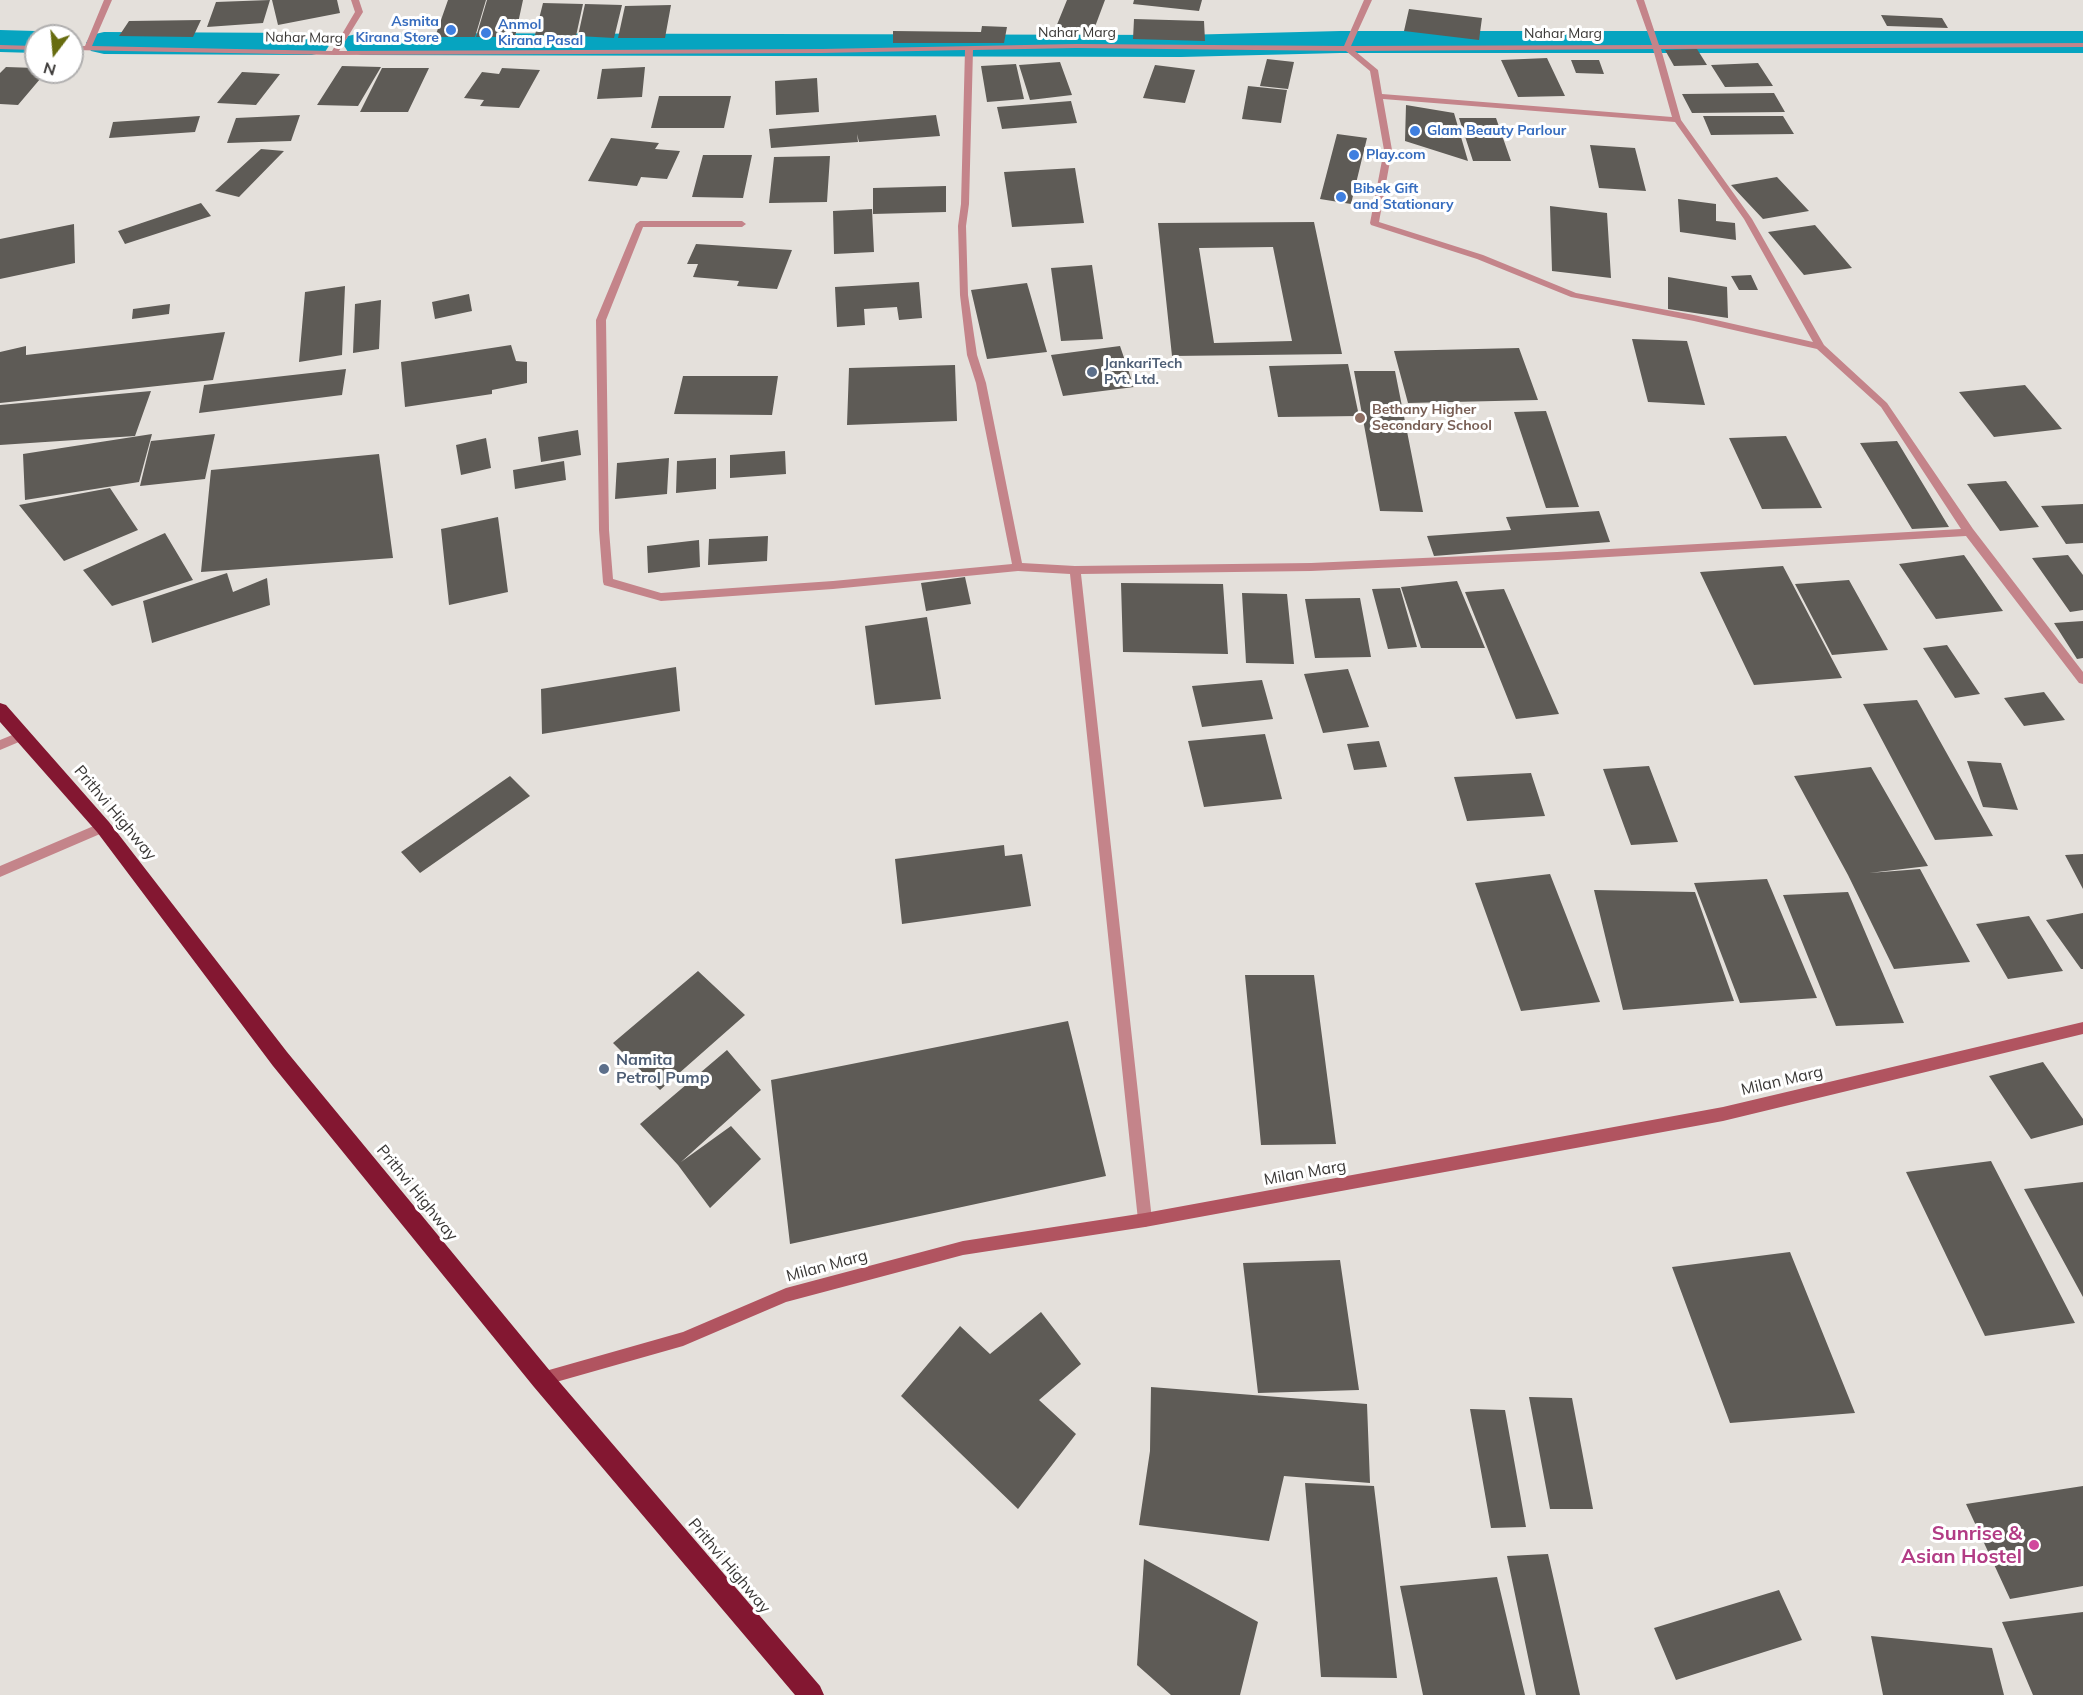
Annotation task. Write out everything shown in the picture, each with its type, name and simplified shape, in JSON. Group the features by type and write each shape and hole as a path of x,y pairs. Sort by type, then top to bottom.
{"highway":[{"name":"Prithvi Highway","path":"0,710 103,827 280,1059 543,1379 811,1695"}],"main road":[{"name":"Milan Marg","path":"543,1379 683,1339 786,1295 963,1248 1145,1220 1723,1114 2083,1028"}],"street":[{"path":"87,49 108,0"},
{"path":"334,53 359,12 355,0"},
{"path":"1368,0 1347,48 1374,70 1388,150 1374,223 1480,256 1574,295 1694,318 1821,347"},
{"path":"1640,0 1653,36 1677,120 1748,219 1821,347 1884,405 1970,532 2083,680"},
{"name":"Nahar Marg","path":"84,49 334,53 969,49 1076,46 1347,48 2083,45"},
{"path":"0,47 24,48"},
{"path":"969,49 965,204 962,226 964,295 972,355 981,382 1018,567"},
{"path":"1379,96 1677,120"},
{"path":"742,224 640,224 601,320 604,530 608,582 661,597 833,585 1018,567 1075,570 1347,565 1970,532"},
{"path":"1075,570 1145,1220"},
{"path":"0,745 22,736"},
{"path":"0,872 103,827"}],"building":[{"path":"270,0 263,23 207,27 216,2"},
{"path":"272,0 337,0 340,13 278,25"},
{"path":"448,0 486,0 475,37 435,37"},
{"path":"487,0 523,0 515,37 476,37"},
{"path":"1067,0 1105,0 1093,32 1056,27"},
{"path":"1134,0 1202,0 1199,11 1133,4"},
{"path":"543,3 583,4 576,36 535,35"},
{"path":"585,4 622,5 614,38 578,36"},
{"path":"671,5 665,38 618,38 625,6"},
{"path":"1409,9 1482,18 1479,40 1404,31"},
{"path":"1881,15 1942,18 1948,28 1887,26"},
{"path":"1134,19 1204,21 1205,41 1133,39"},
{"path":"201,20 193,37 119,36 129,21"},
{"path":"982,26 1007,27 1004,43 893,43 893,31 981,32"},
{"path":"1697,49 1707,65 1674,66 1665,50"},
{"path":"1547,58 1565,96 1518,97 1501,60"},
{"path":"1267,59 1294,62 1288,89 1260,86"},
{"path":"1571,60 1599,60 1604,74 1576,73"},
{"path":"1060,62 1072,95 1030,100 1019,65"},
{"path":"1758,63 1773,86 1725,87 1711,65"},
{"path":"1016,64 1024,99 987,102 981,66"},
{"path":"1155,65 1195,70 1185,103 1143,98"},
{"path":"342,66 381,67 358,106 317,105"},
{"path":"6,67 24,68 24,84 36,84 18,105 0,104 0,73"},
{"path":"645,67 642,97 597,99 602,69"},
{"path":"382,68 429,68 408,112 360,112"},
{"path":"502,68 540,70 519,108 480,106 484,100 464,98 482,72 499,74"},
{"path":"242,72 280,74 256,105 217,103"},
{"path":"817,78 819,112 776,115 775,81"},
{"path":"1248,86 1287,90 1281,123 1242,119"},
{"path":"1774,93 1785,112 1692,113 1682,94"},
{"path":"659,96 731,96 724,128 651,128"},
{"path":"1071,101 1077,123 1002,129 997,107"},
{"path":"1406,105 1454,113 1468,161 1405,141"},
{"path":"300,115 291,141 227,143 236,118"},
{"path":"936,115 940,136 859,142 857,134 858,142 771,148 769,129"},
{"path":"200,116 195,132 109,138 113,122"},
{"path":"1703,116 1783,116 1794,134 1711,135"},
{"path":"1459,118 1496,118 1511,161 1473,161"},
{"path":"1337,134 1367,138 1351,204 1320,199"},
{"path":"611,138 659,143 655,149 680,151 667,179 641,177 637,186 588,181"},
{"path":"1590,145 1635,148 1646,191 1599,188"},
{"path":"261,149 284,151 239,197 215,191"},
{"path":"703,155 752,155 743,198 692,197"},
{"path":"830,156 827,202 769,203 774,157"},
{"path":"1075,168 1084,223 1012,227 1004,172"},
{"path":"1777,177 1809,211 1763,219 1731,185"},
{"path":"946,186 946,212 873,214 873,188"},
{"path":"1678,199 1716,204 1716,221 1735,223 1736,240 1680,232"},
{"path":"201,203 211,216 125,244 118,231"},
{"path":"1550,206 1607,213 1611,278 1552,271"},
{"path":"872,209 874,252 834,254 833,211"},
{"path":"1314,222 1342,354 1172,356 1158,223","holes":["1273,247 1292,341 1214,343 1199,248"]},
{"path":"74,224 75,263 0,279 0,239"},
{"path":"1815,225 1852,268 1804,275 1768,232"},
{"path":"696,244 792,250 777,289 737,286 739,281 693,277 698,264 687,264"},
{"path":"1092,265 1103,339 1061,341 1051,268"},
{"path":"1751,275 1758,290 1739,290 1731,276"},
{"path":"1668,277 1727,287 1728,318 1668,309"},
{"path":"919,282 922,318 899,320 897,307 864,309 865,325 837,327 835,287"},
{"path":"1027,283 1047,352 987,359 971,290"},
{"path":"345,286 342,355 299,362 305,292"},
{"path":"469,294 472,311 435,319 432,302"},
{"path":"381,300 379,349 353,353 355,304"},
{"path":"170,304 169,314 132,319 133,309"},
{"path":"225,332 213,380 0,403 0,352 26,346 26,355"},
{"path":"1632,339 1687,341 1705,405 1648,402"},
{"path":"511,345 516,361 527,362 527,383 492,390 492,394 405,407 401,362"},
{"path":"1120,346 1134,387 1063,396 1051,355"},
{"path":"1519,348 1538,400 1408,403 1394,351"},
{"path":"1348,364 1359,416 1278,417 1269,366"},
{"path":"955,365 957,421 847,425 849,368"},
{"path":"346,369 342,395 199,413 204,385"},
{"path":"1354,371 1395,371 1423,512 1380,511"},
{"path":"683,376 778,376 772,415 674,414"},
{"path":"2025,385 2062,429 1994,437 1959,392"},
{"path":"151,391 135,436 0,445 0,405"},
{"path":"1546,411 1579,507 1546,508 1514,412"},
{"path":"578,430 581,455 541,462 538,437"},
{"path":"152,434 139,482 25,500 23,454"},
{"path":"215,434 205,479 140,486 151,441"},
{"path":"1786,436 1822,508 1762,509 1729,438"},
{"path":"486,438 491,468 461,475 456,445"},
{"path":"1897,441 1949,527 1912,529 1860,443"},
{"path":"785,451 786,474 730,478 730,455"},
{"path":"379,454 393,558 201,572 211,470"},
{"path":"669,458 667,494 615,499 617,463"},
{"path":"716,458 716,489 676,493 677,461"},
{"path":"564,461 566,480 515,489 513,470"},
{"path":"2006,481 2039,527 2000,531 1967,484"},
{"path":"110,488 138,530 64,561 19,505"},
{"path":"2083,504 2083,543 2066,544 2041,506"},
{"path":"1599,511 1610,542 1434,556 1427,536 1511,530 1506,517"},
{"path":"498,517 508,592 449,605 441,529"},
{"path":"165,533 193,580 112,606 83,570"},
{"path":"768,536 767,561 708,565 709,539"},
{"path":"699,540 700,567 648,573 647,546"},
{"path":"1964,555 2003,611 1936,619 1899,564"},
{"path":"2068,555 2083,575 2083,610 2070,612 2032,558"},
{"path":"1783,566 1842,678 1754,685 1700,572"},
{"path":"227,573 233,592 267,578 270,605 152,643 143,601"},
{"path":"965,577 971,604 926,611 921,583"},
{"path":"1849,580 1888,650 1832,655 1795,584"},
{"path":"1457,581 1485,648 1421,648 1401,587"},
{"path":"1121,583 1223,584 1228,654 1123,652"},
{"path":"1400,588 1417,647 1388,649 1372,589"},
{"path":"1504,589 1559,714 1516,719 1465,592"},
{"path":"1242,593 1287,594 1294,664 1246,663"},
{"path":"1360,598 1371,657 1315,658 1305,599"},
{"path":"927,617 941,699 875,705 865,626"},
{"path":"2083,621 2083,658 2077,659 2054,623"},
{"path":"1947,645 1980,694 1955,698 1923,648"},
{"path":"676,667 680,711 542,734 541,689"},
{"path":"1348,669 1369,727 1323,733 1304,674"},
{"path":"1262,680 1273,719 1202,727 1192,686"},
{"path":"2044,692 2065,720 2024,726 2004,698"},
{"path":"1917,700 1993,836 1935,840 1863,704"},
{"path":"1265,734 1282,799 1204,807 1188,741"},
{"path":"1379,741 1387,767 1354,770 1347,744"},
{"path":"1967,761 2001,763 2018,810 1983,807"},
{"path":"1649,766 1678,842 1631,845 1603,769"},
{"path":"1871,767 1928,866 1869,873 1920,869 1970,962 1894,969 1848,875 1794,776"},
{"path":"1531,773 1545,816 1467,821 1454,777"},
{"path":"510,776 530,796 420,873 401,852"},
{"path":"1004,845 1005,856 1022,854 1031,906 902,924 895,859"},
{"path":"2083,854 2083,889 2065,855"},
{"path":"1550,874 1600,1002 1521,1011 1475,883"},
{"path":"1767,879 1817,998 1740,1003 1694,883"},
{"path":"1594,890 1695,892 1734,1001 1623,1010"},
{"path":"1848,892 1904,1023 1836,1026 1783,895"},
{"path":"2083,913 2083,969 2081,969 2046,920"},
{"path":"2029,916 2063,971 2008,979 1976,924"},
{"path":"698,971 745,1015 660,1090 613,1043"},
{"path":"1245,975 1314,975 1336,1144 1261,1145"},
{"path":"1068,1021 1106,1176 790,1244 771,1080"},
{"path":"727,1050 761,1090 681,1162 731,1126 761,1159 710,1208 678,1165 640,1124"},
{"path":"2043,1062 2083,1119 2083,1125 2031,1139 1989,1076"},
{"path":"1991,1161 2075,1323 1985,1336 1906,1172"},
{"path":"2083,1182 2083,1297 2024,1189"},
{"path":"1790,1252 1855,1413 1730,1423 1672,1267"},
{"path":"1340,1260 1359,1390 1258,1393 1243,1263"},
{"path":"1041,1312 1081,1364 1039,1400 1076,1434 1018,1509 901,1396 960,1326 990,1354"},
{"path":"1151,1387 1367,1404 1370,1483 1284,1476 1269,1541 1139,1525 1150,1451"},
{"path":"1529,1397 1572,1398 1593,1509 1550,1509"},
{"path":"1470,1409 1505,1410 1526,1527 1491,1528"},
{"path":"1305,1483 1374,1486 1397,1678 1321,1677"},
{"name":"Sunrise & Asian Hostel","path":"2083,1486 2083,1586 2010,1599 1966,1504"},
{"path":"1548,1554 1580,1695 1536,1695 1507,1556"},
{"path":"1144,1559 1258,1622 1240,1695 1171,1695 1137,1665"},
{"path":"1497,1577 1525,1695 1423,1695 1400,1586"},
{"path":"1779,1590 1802,1640 1676,1680 1654,1628"},
{"path":"2083,1612 2083,1695 2033,1695 2002,1622"},
{"path":"1871,1636 1992,1648 2004,1695 1883,1695"}],"waterway":[{"path":"0,41 24,42"},
{"path":"361,44 1181,46 1340,42 2083,42"},
{"path":"104,43 312,44"}],"place":[{"name":"Asmita Kirana Store","path":"451,30"},
{"name":"Anmol Kirana Pasal","path":"486,33"},
{"name":"Glam Beauty Parlour","path":"1415,131"},
{"name":"Play.com","path":"1354,155"},
{"name":"Bibek Gift and Stationary","path":"1341,197"},
{"name":"JankariTech Pvt. Ltd.","path":"1092,372"},
{"name":"Bethany Higher Secondary School","path":"1360,418"},
{"name":"Namita Petrol Pump","path":"604,1069"},
{"name":"Sunrise & Asian Hostel","path":"2034,1545"}]}
